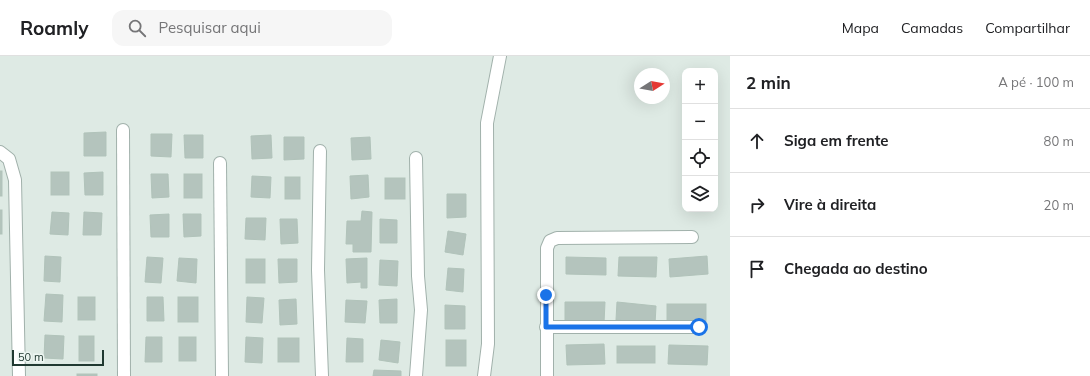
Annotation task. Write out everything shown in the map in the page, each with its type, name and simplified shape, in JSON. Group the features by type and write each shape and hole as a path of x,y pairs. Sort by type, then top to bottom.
{"street":[{"path":"484,376 488,344 488,123 500,56"},
{"path":"123,130 124,376"},
{"path":"320,151 318,270 322,376"},
{"path":"0,152 9,159 15,180 19,376"},
{"path":"416,158 418,276 421,310 416,376"},
{"path":"220,163 222,376"},
{"path":"547,376 547,248 552,240 557,238 692,238"},
{"path":"546,327 699,327"}],"building":[{"path":"106,132 106,156 84,156 84,133"},
{"path":"151,134 172,134 171,157 151,156"},
{"path":"184,135 203,135 203,158 185,158"},
{"path":"271,135 272,158 252,159 251,136"},
{"path":"284,137 304,137 304,159 284,160"},
{"path":"370,137 371,159 352,160 351,138"},
{"path":"0,171 2,171 2,196 0,196"},
{"path":"51,172 69,172 69,195 51,195"},
{"path":"103,172 103,195 85,195 84,173"},
{"path":"151,174 168,174 169,197 152,198"},
{"path":"184,174 202,174 202,198 184,198"},
{"path":"368,175 369,197 351,199 350,176"},
{"path":"252,176 271,177 270,198 251,197"},
{"path":"285,177 300,177 300,199 285,199"},
{"path":"385,178 405,178 405,199 385,199"},
{"path":"447,194 466,194 466,217 447,218"},
{"path":"0,210 2,210 2,234 0,234"},
{"path":"362,211 372,212 371,252 353,252 353,244 346,244 347,221 361,221"},
{"path":"52,212 69,213 68,235 50,234"},
{"path":"84,212 102,213 101,235 83,235"},
{"path":"169,214 169,237 151,237 150,215"},
{"path":"183,214 201,214 201,236 184,237"},
{"path":"246,218 266,218 265,240 245,239"},
{"path":"280,219 297,219 298,243 281,244"},
{"path":"380,219 397,220 397,243 380,243"},
{"path":"448,231 466,234 463,255 445,252"},
{"path":"45,256 61,257 60,282 44,281"},
{"path":"707,256 708,274 670,277 669,259"},
{"path":"147,257 163,258 161,283 145,282"},
{"path":"566,257 606,258 606,275 566,274"},
{"path":"619,257 657,257 656,277 618,276"},
{"path":"179,258 197,259 196,283 177,281"},
{"path":"367,258 367,288 361,288 361,282 347,283 346,259"},
{"path":"246,259 265,259 265,283 246,283"},
{"path":"278,259 297,259 297,282 279,283"},
{"path":"380,260 398,261 397,286 379,285"},
{"path":"448,268 464,269 463,292 446,290"},
{"path":"46,294 63,295 62,322 44,321"},
{"path":"78,297 95,297 95,320 78,320"},
{"path":"147,297 163,297 164,321 147,321"},
{"path":"178,297 198,297 198,322 178,322"},
{"path":"247,297 264,298 262,323 246,322"},
{"path":"296,299 297,324 280,325 279,300"},
{"path":"397,299 397,323 380,323 379,300"},
{"path":"346,300 367,301 365,323 345,322"},
{"path":"565,302 605,302 604,323 565,323"},
{"path":"617,302 656,306 655,324 616,320"},
{"path":"667,304 706,304 706,323 667,323"},
{"path":"445,305 465,306 465,329 445,329"},
{"path":"45,335 64,336 63,359 44,358"},
{"path":"79,336 94,336 94,361 79,361"},
{"path":"146,337 162,337 162,362 145,362"},
{"path":"179,337 196,337 196,361 179,361"},
{"path":"246,337 263,338 262,363 245,362"},
{"path":"278,338 299,338 299,362 278,362"},
{"path":"347,338 363,339 363,362 346,362"},
{"path":"381,340 400,342 398,363 379,360"},
{"path":"446,340 466,340 466,366 446,366"},
{"path":"604,344 605,364 567,365 566,345"},
{"path":"669,345 708,346 707,365 668,364"},
{"path":"617,346 655,346 655,363 617,363"},
{"path":"374,370 401,371 401,376 373,376"},
{"path":"77,374 97,374 97,376 77,376"}],"route":[{"path":"546,295 546,327 699,327"}]}
